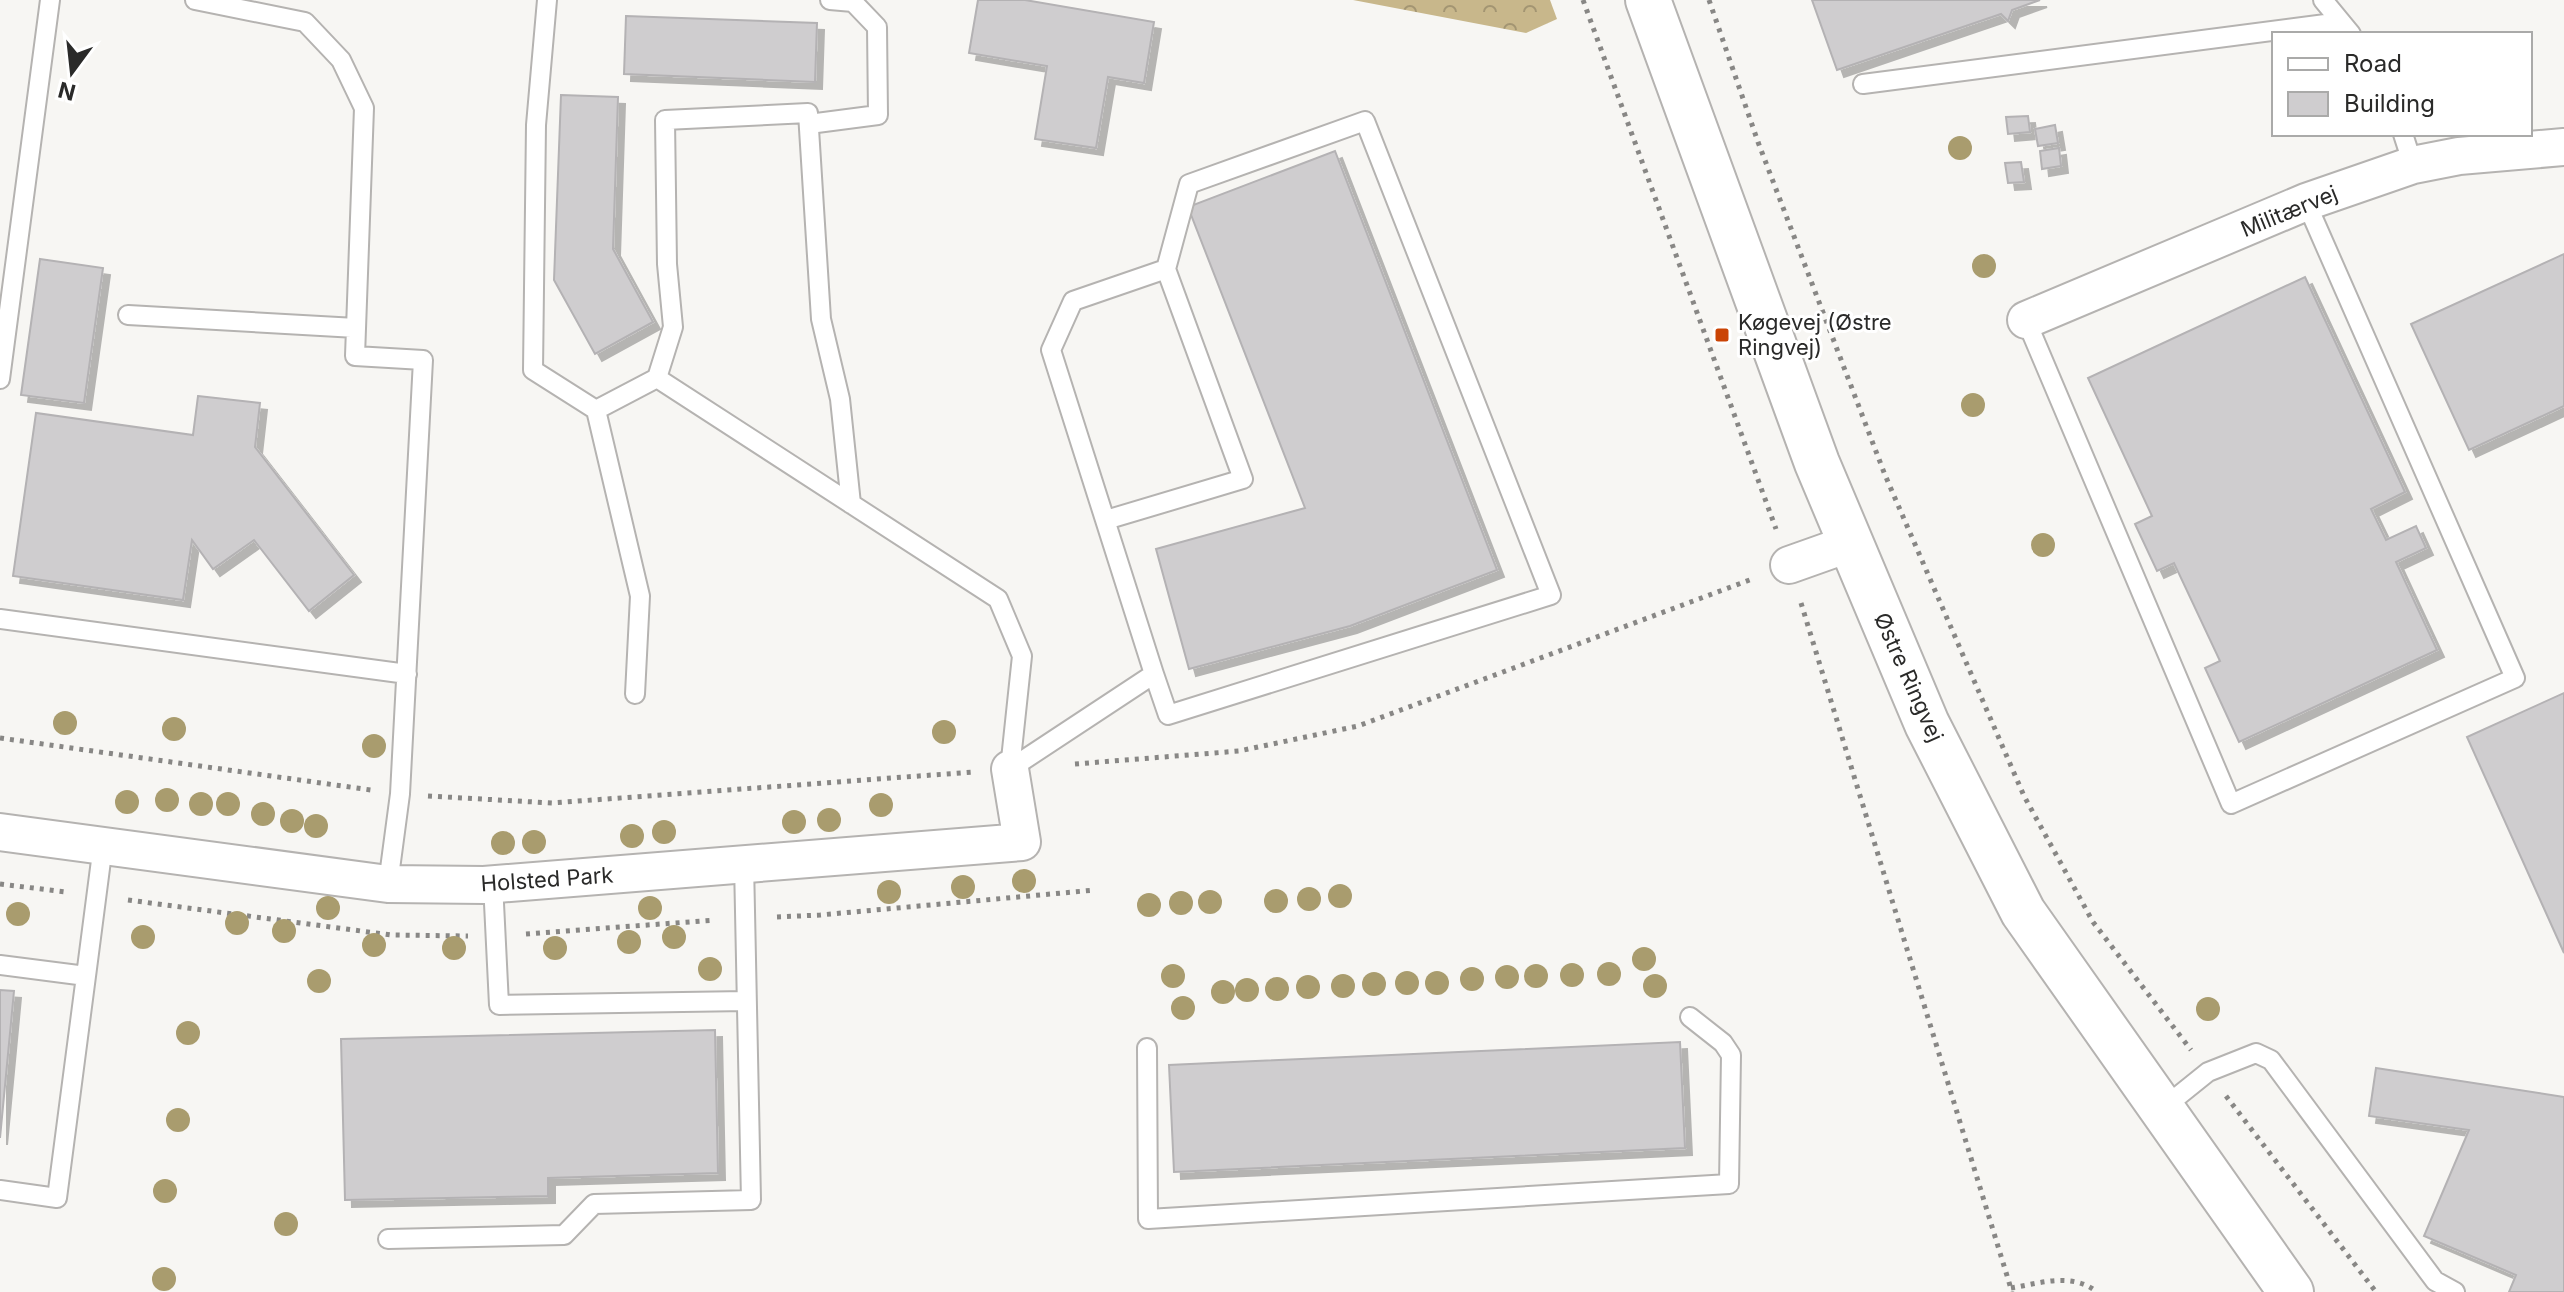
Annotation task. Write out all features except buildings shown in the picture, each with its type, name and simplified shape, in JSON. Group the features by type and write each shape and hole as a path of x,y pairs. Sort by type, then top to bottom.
{"street":[{"name":"Østre Ringvej","path":"1648,0 1817,463 1927,724 2023,912 2291,1292"},
{"name":"Militærvej","path":"2026,320 2306,202 2408,150 2459,156 2564,147"},
{"path":"1789,565 1851,543"},
{"name":"Holsted Park","path":"0,832 388,884 493,883 1022,842 1010,769"}],"lane":[{"path":"0,379 50,0"},
{"path":"195,0 305,22 341,60 364,108 355,356 423,360 400,794 388,884"},
{"path":"547,0 536,125 533,370 596,410 640,596 635,694"},
{"path":"809,124 878,115 877,27 853,2 830,0"},
{"path":"2323,0 2346,28"},
{"path":"2312,32 2346,28"},
{"path":"1863,84 2272,37"},
{"path":"596,410 657,378 673,327 667,264 665,120 808,113 821,319 840,399 851,504"},
{"path":"1106,520 1243,479 1166,269 1189,184 1365,121 1551,595 1168,715 1051,350 1073,301 1166,269"},
{"path":"2026,320 2231,804 2515,678 2306,202"},
{"path":"128,315 356,328"},
{"path":"657,378 998,599 1022,656 1010,769"},
{"path":"0,619 407,674"},
{"path":"1010,769 1154,674"},
{"path":"0,1190 57,1198 103,845"},
{"path":"388,1239 564,1235 594,1204 751,1200 744,863"},
{"path":"493,883 499,1005 746,1001"},
{"path":"0,965 86,976"},
{"path":"1147,1048 1148,1219 1729,1184 1731,1055 1723,1043 1690,1017"},
{"path":"2162,1109 2208,1072 2256,1053 2271,1060 2435,1281 2455,1292"}],"path":[{"path":"1583,0 1789,565 2012,1290 2084,1281 2097,1292"},
{"path":"1709,0 1758,142 1885,475 2024,796 2093,922 2376,1292"},
{"path":"0,738 400,794 552,803 1239,751 1358,726 1789,565"}],"green space":[{"path":"1353,0 1550,0 1557,19 1526,33"}],"place":[{"name":"Køgevej (Østre Ringvej)","path":"1722,335"}]}
